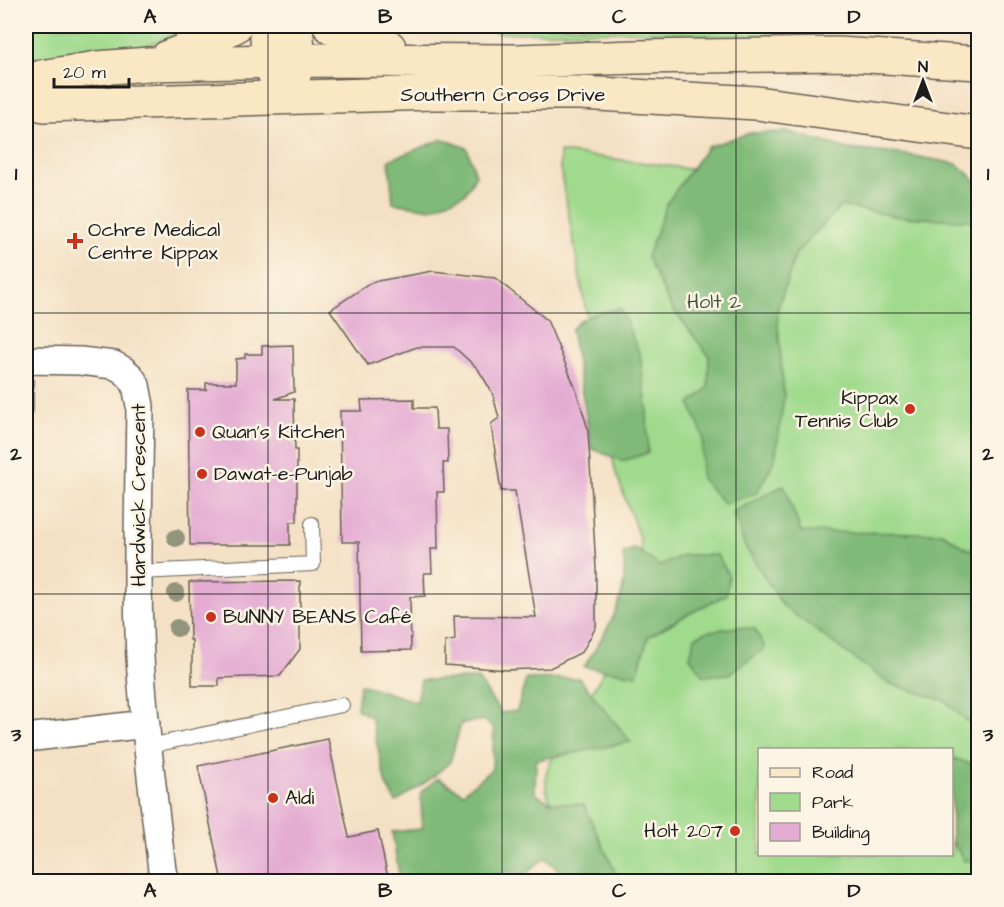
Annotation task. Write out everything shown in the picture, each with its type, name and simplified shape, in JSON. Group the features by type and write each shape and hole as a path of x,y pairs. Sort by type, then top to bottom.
{"main road":[{"path":"149,64 196,46 235,26"},
{"path":"266,26 284,62"},
{"path":"286,97 284,62 296,26"},
{"path":"330,26 357,42 404,50 517,77"},
{"name":"Southern Cross Drive","path":"26,101 44,105 434,93 517,77 579,59 838,54 978,63"},
{"name":"Southern Cross Drive","path":"26,83 97,68 149,64 366,59 517,77 580,93 757,103 978,134"}],"street":[{"name":"Hardwick Crescent","path":"26,360 80,361 114,365 130,376 136,385 140,406 138,550 140,656 165,882"},
{"path":"26,738 147,735"}],"lane":[{"path":"26,360 26,410"},
{"path":"139,572 313,564 312,524"},
{"path":"147,735 342,705"}],"green space":[{"path":"26,26 196,26 121,56 26,65"},
{"path":"448,26 859,26 860,30 722,37 635,31 503,33"},
{"path":"790,132 848,149 909,155 957,164 978,182 978,221 900,217 841,206 796,253 777,311 784,397 775,459 757,493 724,504 701,478 703,436 690,404 708,388 709,356 670,305 647,257 667,203 707,147 750,133"},
{"path":"443,139 467,148 476,175 465,194 431,209 393,203 389,160"},
{"name":"Holt 2","path":"560,152 669,166 978,216 978,881 582,881 546,790 546,774 551,761 633,622 644,575 640,540 615,470 560,168"},
{"path":"621,309 640,355 647,407 648,453 623,461 592,449 571,330 587,317 600,312"},
{"path":"784,485 801,532 942,533 969,550 978,545 978,731 945,701 888,683 783,606 744,545 733,512"},
{"path":"635,548 659,566 683,555 717,555 729,576 726,595 648,637 637,675 584,667 608,627 620,599 625,569 623,553"},
{"path":"739,627 755,629 765,648 729,674 704,676 690,657 695,637 709,631"},
{"path":"579,678 631,742 536,760 535,794 551,802 584,805 618,878 615,881 571,881 545,858 519,879 509,871 480,881 400,881 392,832 422,829 421,792 438,778 463,793 492,769 494,729 484,720 461,724 450,762 429,780 396,802 386,785 371,717 357,709 360,684 417,702 421,680 478,679 501,713 517,711 526,679"},
{"path":"953,758 978,766 978,870 970,860 964,861 953,842"}],"building":[{"path":"433,271 495,278 547,320 575,387 588,429 596,569 596,627 582,652 550,668 507,670 445,665 445,642 455,640 454,616 536,617 515,491 501,491 491,424 499,418 492,392 478,369 454,347 417,347 368,365 330,310 372,282"},
{"path":"293,345 294,392 275,399 294,399 297,522 290,522 290,545 190,545 188,390 206,390 206,383 236,383 236,359 245,358 245,354 262,354 262,346"},
{"path":"414,399 414,408 435,408 436,429 447,429 448,463 443,463 444,492 437,492 438,549 431,549 432,573 424,573 425,596 410,597 411,650 361,651 359,542 342,542 340,411 362,411 361,400"},
{"path":"300,581 300,649 280,676 219,678 219,686 192,686 189,582"},
{"name":"Aldi","path":"328,739 349,837 378,831 388,878 373,882 222,882 198,766"}],"place":[{"name":"Ochre Medical Centre Kippax","path":"75,241"},
{"name":"Kippax Tennis Club","path":"910,409"},
{"name":"Quan's Kitchen","path":"200,432"},
{"name":"Dawat-e-Punjab","path":"202,474"},
{"name":"BUNNY BEANS Café","path":"211,617"},
{"name":"Aldi","path":"273,798"},
{"name":"Holt 207","path":"735,831"}]}
